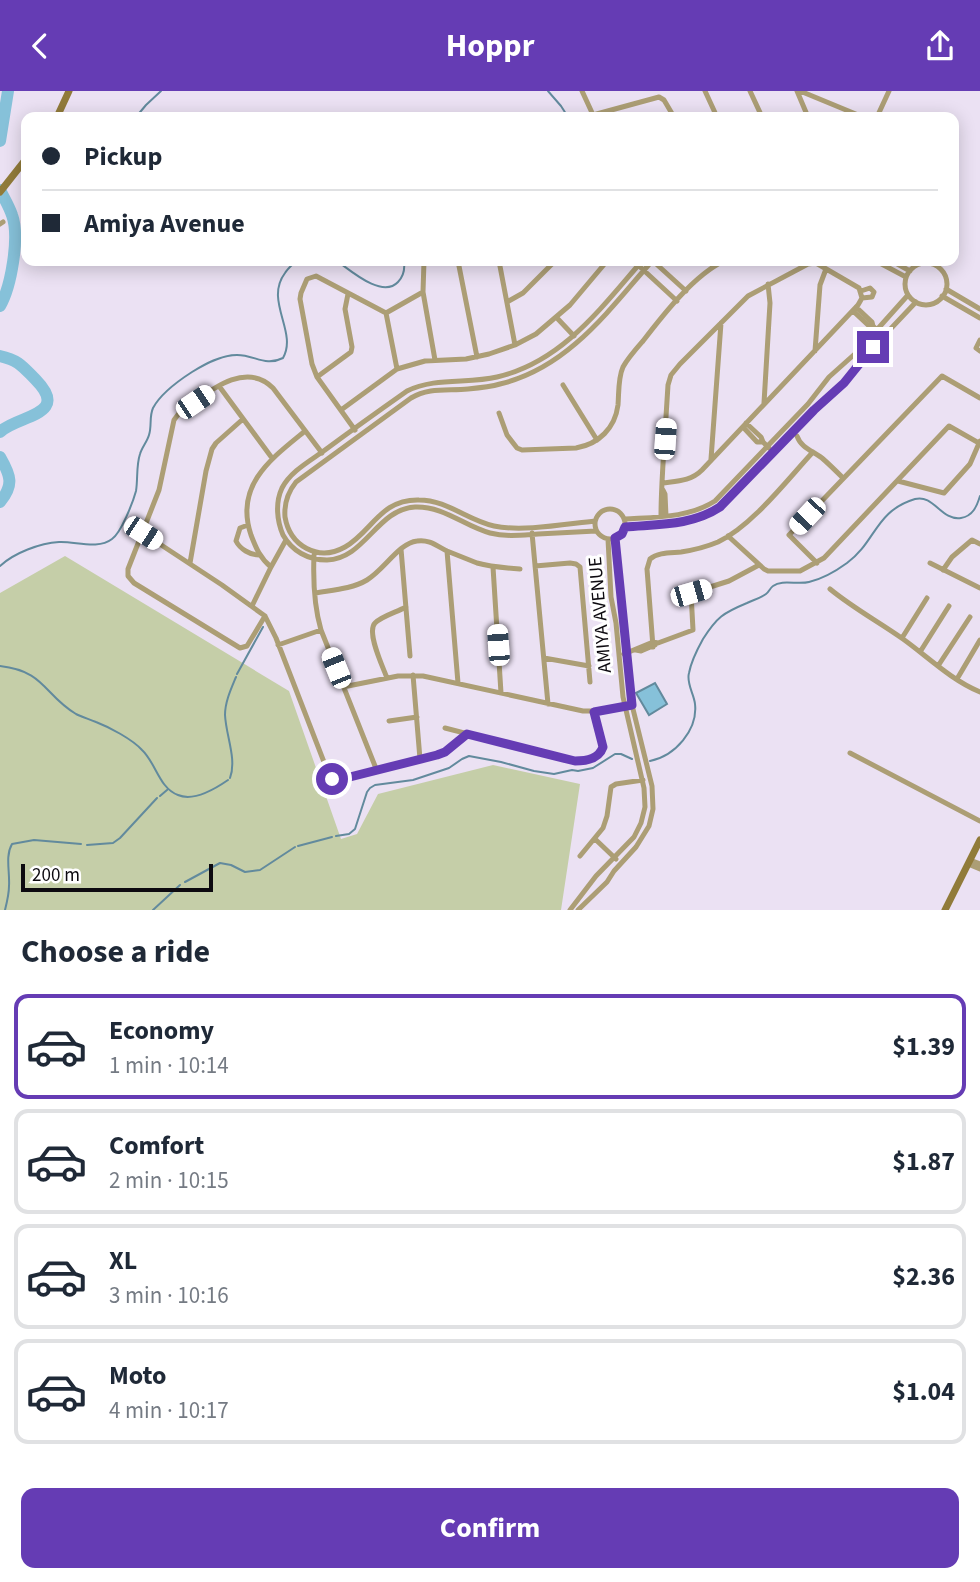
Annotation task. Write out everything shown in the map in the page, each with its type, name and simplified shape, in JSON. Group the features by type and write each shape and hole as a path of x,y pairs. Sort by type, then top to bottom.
{"main road":[{"path":"59,112 69,91"},
{"path":"0,192 21,166"},
{"path":"945,910 980,840"}],"street":[{"path":"582,91 592,112"},
{"path":"705,91 715,112"},
{"path":"750,91 760,112"},
{"path":"799,91 806,112"},
{"path":"799,91 851,112"},
{"path":"879,112 889,91"},
{"path":"608,112 659,97 671,112"},
{"path":"424,266 423,292 435,360"},
{"path":"459,266 477,357"},
{"path":"501,266 515,345"},
{"path":"507,302 523,293 550,266"},
{"path":"341,410 397,369 435,360 477,357 515,345 536,334 570,305 603,266"},
{"path":"289,538 278,520 278,509 280,492 294,473 416,386 497,377 512,373 559,349 592,319 637,266"},
{"path":"642,266 677,301"},
{"path":"596,531 514,535 492,533 439,510 409,508 393,513 358,546 333,559 303,555 291,546 285,512 291,488 300,478 417,394 440,389 488,386 514,380 550,363 597,325 648,266"},
{"path":"658,266 686,291"},
{"path":"499,413 511,441 522,450 584,447 597,440 608,430 616,414 624,367 651,330 686,291 716,266"},
{"path":"664,516 663,483 669,380 680,364 748,296 804,266"},
{"path":"663,483 692,478 711,461 855,309 862,298 861,291 821,266"},
{"path":"885,266 906,277"},
{"path":"901,266 910,271"},
{"path":"917,266 906,277 908,295 920,304 930,304 942,296 946,289 946,279 941,270 935,266"},
{"path":"815,351 820,280 826,269"},
{"path":"359,435 317,377 310,358 300,306 301,293 307,279 313,275 386,313"},
{"path":"764,405 770,303 768,284"},
{"path":"861,291 870,288 874,292 872,297 862,298"},
{"path":"946,289 980,309"},
{"path":"386,313 423,292"},
{"path":"317,377 351,352 345,309 348,294"},
{"path":"625,519 694,512 716,501 765,445 812,400 829,377 857,352 875,328 908,295"},
{"path":"942,296 980,318"},
{"path":"625,527 696,520 727,502 795,434 814,410 844,383 863,358 916,302"},
{"path":"898,306 905,313"},
{"path":"855,309 868,325 884,336"},
{"path":"386,313 397,369"},
{"path":"557,318 579,341"},
{"path":"887,318 895,325"},
{"path":"711,461 721,323"},
{"path":"817,329 831,334"},
{"path":"706,338 720,344"},
{"path":"980,339 976,348 980,351"},
{"path":"817,563 789,535 942,376 980,398"},
{"path":"265,616 247,646 240,648 134,583 128,576 128,569 159,490 174,420 180,412 230,379 263,379 273,388 326,459"},
{"path":"765,382 779,389"},
{"path":"564,385 597,440"},
{"path":"219,386 272,457"},
{"path":"190,563 212,449 243,419"},
{"path":"744,425 757,442 774,453"},
{"path":"787,426 802,437 811,450 842,478"},
{"path":"729,536 768,571 797,572 817,563 949,426 980,442 970,464 944,493 898,481"},
{"path":"271,567 259,555 248,525 248,502 260,472 272,457 305,431"},
{"path":"713,437 726,445"},
{"path":"655,644 648,557 697,549 729,536 750,520 811,450"},
{"path":"314,555 341,549 388,509 415,499 441,502 494,526 531,527 595,521"},
{"path":"609,508 619,511 625,519 625,527 622,534 608,539 596,531 595,521 600,512 609,508"},
{"path":"248,525 240,528 236,541 251,554 259,555"},
{"path":"531,527 548,703"},
{"path":"143,533 265,616 330,777 338,780 445,752 467,734"},
{"path":"253,606 271,567 289,538"},
{"name":"AMIYA AVENUE","path":"570,910 607,882 641,841 649,826 654,800 632,705 615,538"},
{"name":"AMIYA AVENUE","path":"579,905 596,876 634,837 641,823 645,800 624,707 611,597 608,539"},
{"path":"315,593 352,587 363,582 374,576 405,545 420,540 493,567 520,569"},
{"path":"943,570 952,557 972,540 980,544"},
{"path":"401,549 411,656"},
{"path":"447,551 458,683"},
{"path":"314,555 315,593 321,630 377,771"},
{"path":"930,563 980,588"},
{"path":"535,566 579,564 590,682"},
{"path":"618,654 626,654 640,646 655,644 693,631 691,593 729,581 759,565"},
{"path":"493,567 501,694"},
{"path":"830,590 957,679 978,691 980,683"},
{"path":"902,638 927,598"},
{"path":"920,652 949,606"},
{"path":"387,678 370,627 406,607"},
{"path":"938,666 970,617"},
{"path":"278,645 321,630"},
{"path":"957,679 980,640"},
{"path":"544,658 589,666"},
{"path":"413,675 420,759"},
{"path":"343,687 387,678 423,675 594,712 632,705"},
{"path":"445,728 582,761 598,755 602,750 594,712"},
{"path":"389,721 417,717"},
{"path":"850,753 980,821"},
{"path":"580,856 606,823 611,786 651,778"},
{"path":"595,839 621,864"},
{"path":"969,862 980,867"}],"green space":[{"path":"65,556 289,691 341,839 357,834 378,794 493,765 580,784 561,910 0,910 0,593"}],"water":[{"path":"655,683 667,704 649,715 636,693"}],"waterway":[{"path":"0,141 8,91"},
{"path":"140,112 161,91"},
{"path":"548,91 565,112"},
{"path":"0,190 12,215 15,236 11,275 0,306"},
{"path":"13,255 19,252"},
{"path":"0,566 20,553 44,544 100,544 115,536 134,496 141,451 149,435 153,408 160,397 202,366 219,358 231,355 265,361 283,358 287,338 278,294 285,273 291,266"},
{"path":"344,266 366,281 384,287 400,280 404,266"},
{"path":"0,356 24,368 45,392 48,401 38,413 0,432"},
{"path":"0,457 9,480 0,502"},
{"path":"650,761 668,754 689,732 695,714 688,677 690,669 703,639 721,617 764,595 777,584 809,582 838,569 857,555 884,519 902,504 915,499 927,500 948,516 961,518 971,513 980,496"},
{"path":"237,674 263,627"},
{"path":"0,666 35,678 65,707 107,727 138,746 172,792 184,797 197,796 228,780"},
{"path":"230,778 232,763 225,710 236,677"},
{"path":"336,836 349,834 355,829 370,788 413,780 449,768 469,756 554,774 593,768 615,754 632,759"},
{"path":"160,796 167,790"},
{"path":"87,845 113,843 157,798"},
{"path":"298,846 332,837"},
{"path":"5,910 12,844 34,840 81,844"},
{"path":"185,882 220,863 245,872 260,870 295,847"},
{"path":"153,910 180,885"}],"route":[{"path":"332,779 338,780 437,755 445,752 467,734 575,761 598,755 603,747 594,712 632,705 615,538 622,534 625,527 680,523 712,513 844,383 873,347"}]}
